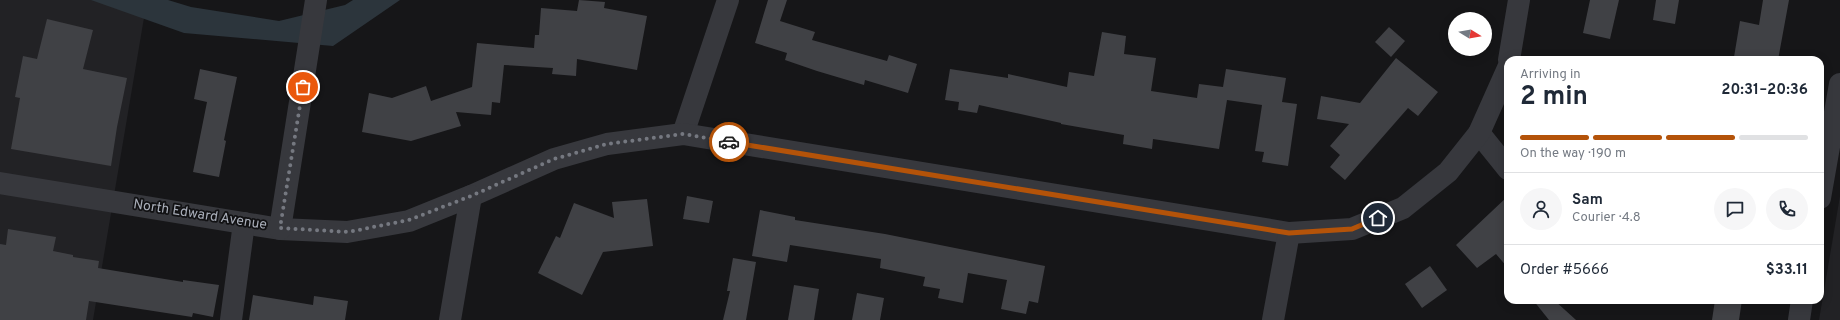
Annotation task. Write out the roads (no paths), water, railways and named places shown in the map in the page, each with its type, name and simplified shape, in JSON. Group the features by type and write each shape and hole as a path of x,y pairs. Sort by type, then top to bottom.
{"street":[{"path":"280,228 316,0"},
{"path":"683,134 728,0"},
{"path":"1510,56 1519,0"},
{"name":"North Edward Avenue","path":"0,183 244,223 280,228 348,232 409,220 471,196 554,159 607,144 683,134 1289,233 1352,229 1403,208 1448,172 1479,133 1504,77"},
{"path":"1824,175 1840,84"},
{"path":"1479,133 1504,164"},
{"path":"450,320 471,196"},
{"path":"231,320 244,223"},
{"path":"1273,320 1289,233"},
{"path":"1798,320 1801,304"}]}
